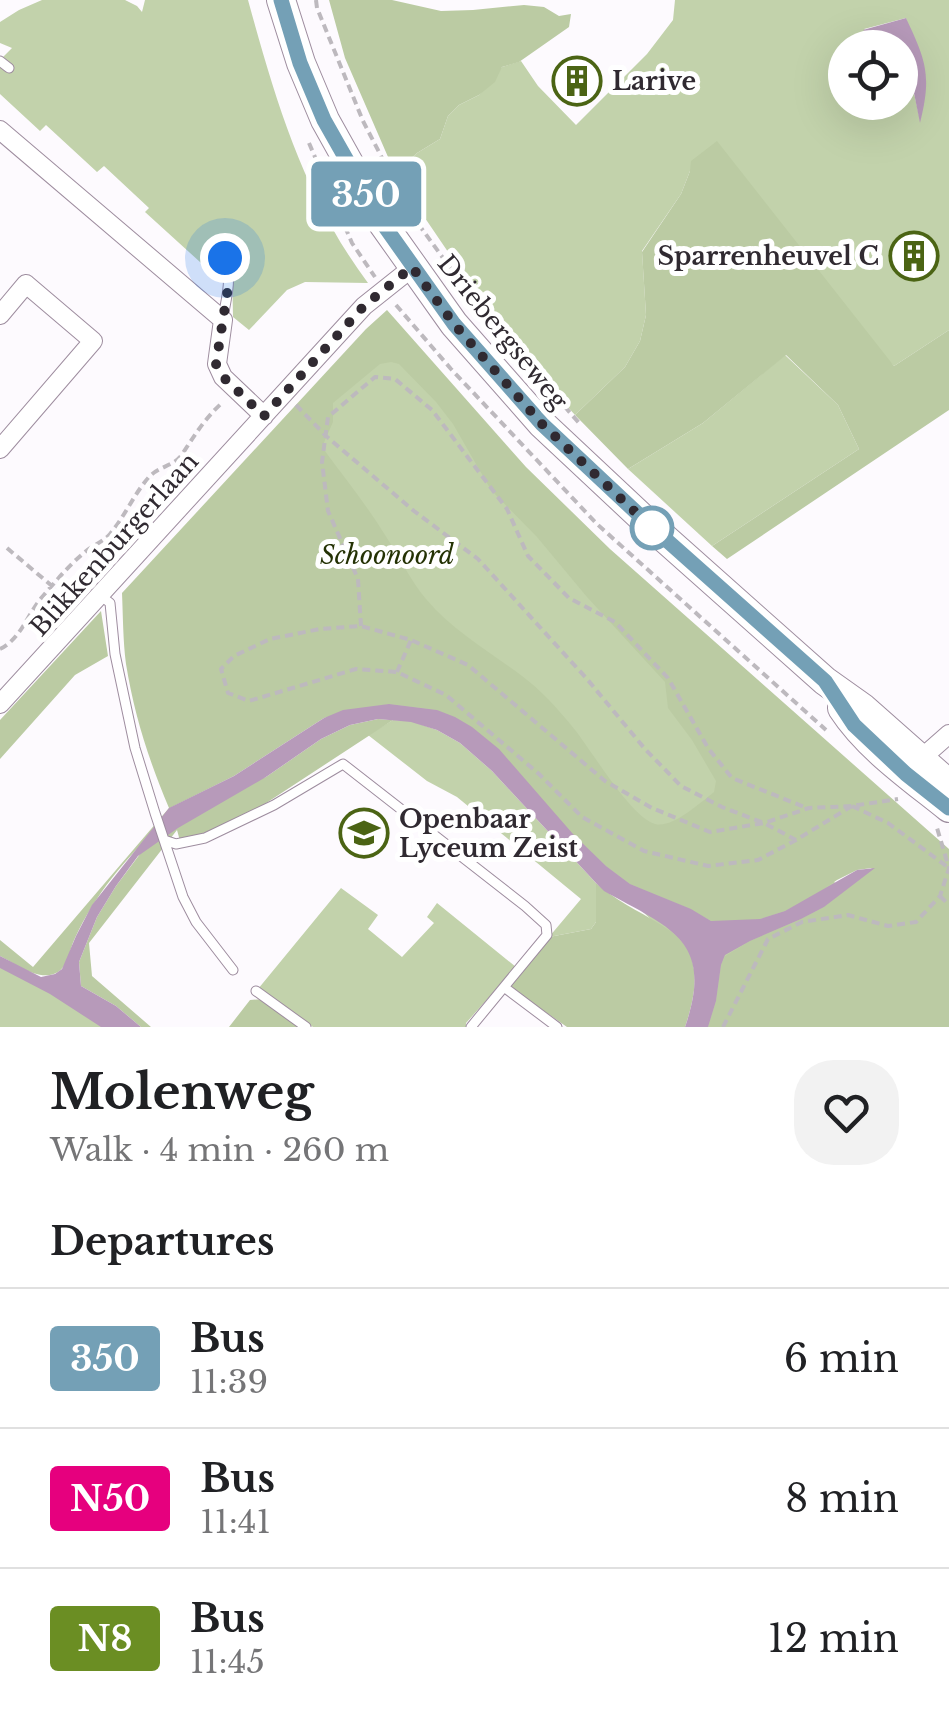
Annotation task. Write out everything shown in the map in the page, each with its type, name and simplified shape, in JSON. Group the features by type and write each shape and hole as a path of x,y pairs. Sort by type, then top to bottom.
{"main road":[{"name":"Driebergseweg","path":"282,0 300,63 324,120 383,224 454,324 542,424 825,681 854,725 942,816"},
{"name":"Driebergseweg","path":"906,780 949,784"}],"street":[{"path":"0,130 222,320 216,364 223,377 264,416"},
{"name":"Blikkenburgerlaan","path":"0,704 364,306 412,267"},
{"path":"0,315 26,284 93,341 0,448"},
{"path":"0,675 16,688"},
{"path":"906,780 949,734"}],"lane":[{"path":"221,253 230,275 222,320"},
{"path":"101,596 110,603 114,654 136,748 183,897 196,922 233,970"},
{"path":"164,840 176,844 206,838 343,764 546,925 547,935 472,1027"},
{"path":"504,987 556,1027"},
{"path":"256,991 306,1027"}],"path":[{"name":"Driebergseweg","path":"316,0 363,121 411,214 486,318 586,432"},
{"path":"358,252 383,289 451,369 597,524 833,736"},
{"path":"360,626 358,579 328,511 322,462 328,417 375,377 395,379 432,410 506,508 528,556 569,598 615,622 668,678 708,748 732,778 809,808"},
{"path":"0,649 10,644 34,606 72,563 108,535 150,476 178,460 206,418 236,391"},
{"path":"286,394 326,436 478,559 681,786 796,840"},
{"path":"8,548 52,586"},
{"path":"906,780 852,806 758,860 708,866 644,851 582,817 446,695 397,672 356,669 249,701 228,692 221,669 234,656 270,639 360,626 411,640 468,665 605,780 652,808 710,832 764,824 809,808 852,806 888,824 948,868"},
{"path":"397,672 411,640"},
{"path":"723,1027 768,939 802,922 848,915 888,926 916,922 940,896 948,868 942,816"},
{"path":"940,896 949,905"}],"green space":[{"path":"42,0 125,0 142,12 145,0 248,0 281,112 309,183 368,283 305,282 287,290 249,330 233,317 232,267 223,248 208,264 211,272 145,212 149,208 104,166 97,172 46,125 40,131 0,94 0,60 12,48 0,43 0,22"},
{"path":"329,0 392,0 441,11 524,5 544,7 559,16 571,14 569,27 519,62 502,67 495,82 448,116 440,139 395,173 345,58"},
{"path":"675,0 949,0 949,330 894,366 690,171 681,194 642,251 646,315 640,341 625,367 575,415 480,298 395,173 440,139 448,116 479,95 502,67 521,61 538,86 576,125 647,54 673,20"},
{"path":"717,141 894,366 949,330 949,410 727,559 712,546 859,449 838,405 786,355 703,423 628,469 575,415 625,367 640,341 646,315 642,252 681,194 691,161"},
{"name":"Schoonoord","path":"387,310 526,467 610,549 949,849 949,1027 708,1027 725,956 824,907 872,868 857,870 785,911 760,919 711,921 630,884 606,866 437,710 389,704 324,718 234,776 170,808 266,777 321,739 350,725 393,720 254,811 180,841 177,830 89,943 92,976 151,1027 141,1027 116,1006 81,986 79,962 97,917 161,826 102,892 58,972 36,974 0,956 0,940 33,967 169,808 133,701 125,655 122,593","holes":["380,364 399,364 453,424 491,490 665,682 668,708 716,781 714,792 686,814 662,824 645,818 622,795 548,699 437,611 420,592 370,512 322,447 333,422 333,403"]},
{"name":"Schoonoord","path":"390,321 949,1027 693,1027 706,975 473,741 126,608"},
{"path":"785,355 838,405 859,449 712,546 628,469 703,423"},
{"path":"101,611 108,656 75,675 0,759 0,720"},
{"path":"393,720 411,721 437,730 460,743 492,771 596,883 596,922 591,929 549,937 581,899 457,797 427,781 368,735"},
{"path":"596,883 659,923 688,949 694,968 694,993 685,1027 567,1027 508,986 549,937 591,929 596,922"},
{"path":"341,888 378,915 368,929 402,957 434,923 427,917 437,903 516,967 466,1027 313,1027 258,989"},
{"path":"0,964 110,1027 0,1027"},
{"path":"264,999 300,1027 229,1027 250,1000"}],"shaded area":[{"path":"906,18 911,30 863,30"},
{"path":"918,46 926,80 920,123 918,113"},
{"path":"389,704 437,710 472,727 499,749 606,866 630,884 711,921 760,919 785,911 857,870 875,868 824,907 725,955 708,1027 685,1027 693,998 694,974 690,955 680,940 667,927 604,891 492,771 460,743 411,722 378,719 350,725 321,739 138,856 97,917 79,962 81,986 116,1006 141,1027 101,1027 0,968 0,956 41,977 62,969 92,905 169,808 234,776 324,718 343,710"}],"bus line":[{"name":"350","path":"281,0 300,63 324,120 383,224 454,324 542,424 825,681 854,725 949,808"}],"place":[{"name":"Larive","path":"577,81"},
{"name":"Sparrenheuvel C","path":"914,256"},
{"name":"Openbaar Lyceum Zeist","path":"364,833"}],"route":[{"path":"225,258 230,275 216,364 223,377 264,416 364,306 412,267 454,324 542,424 652,528"}]}
